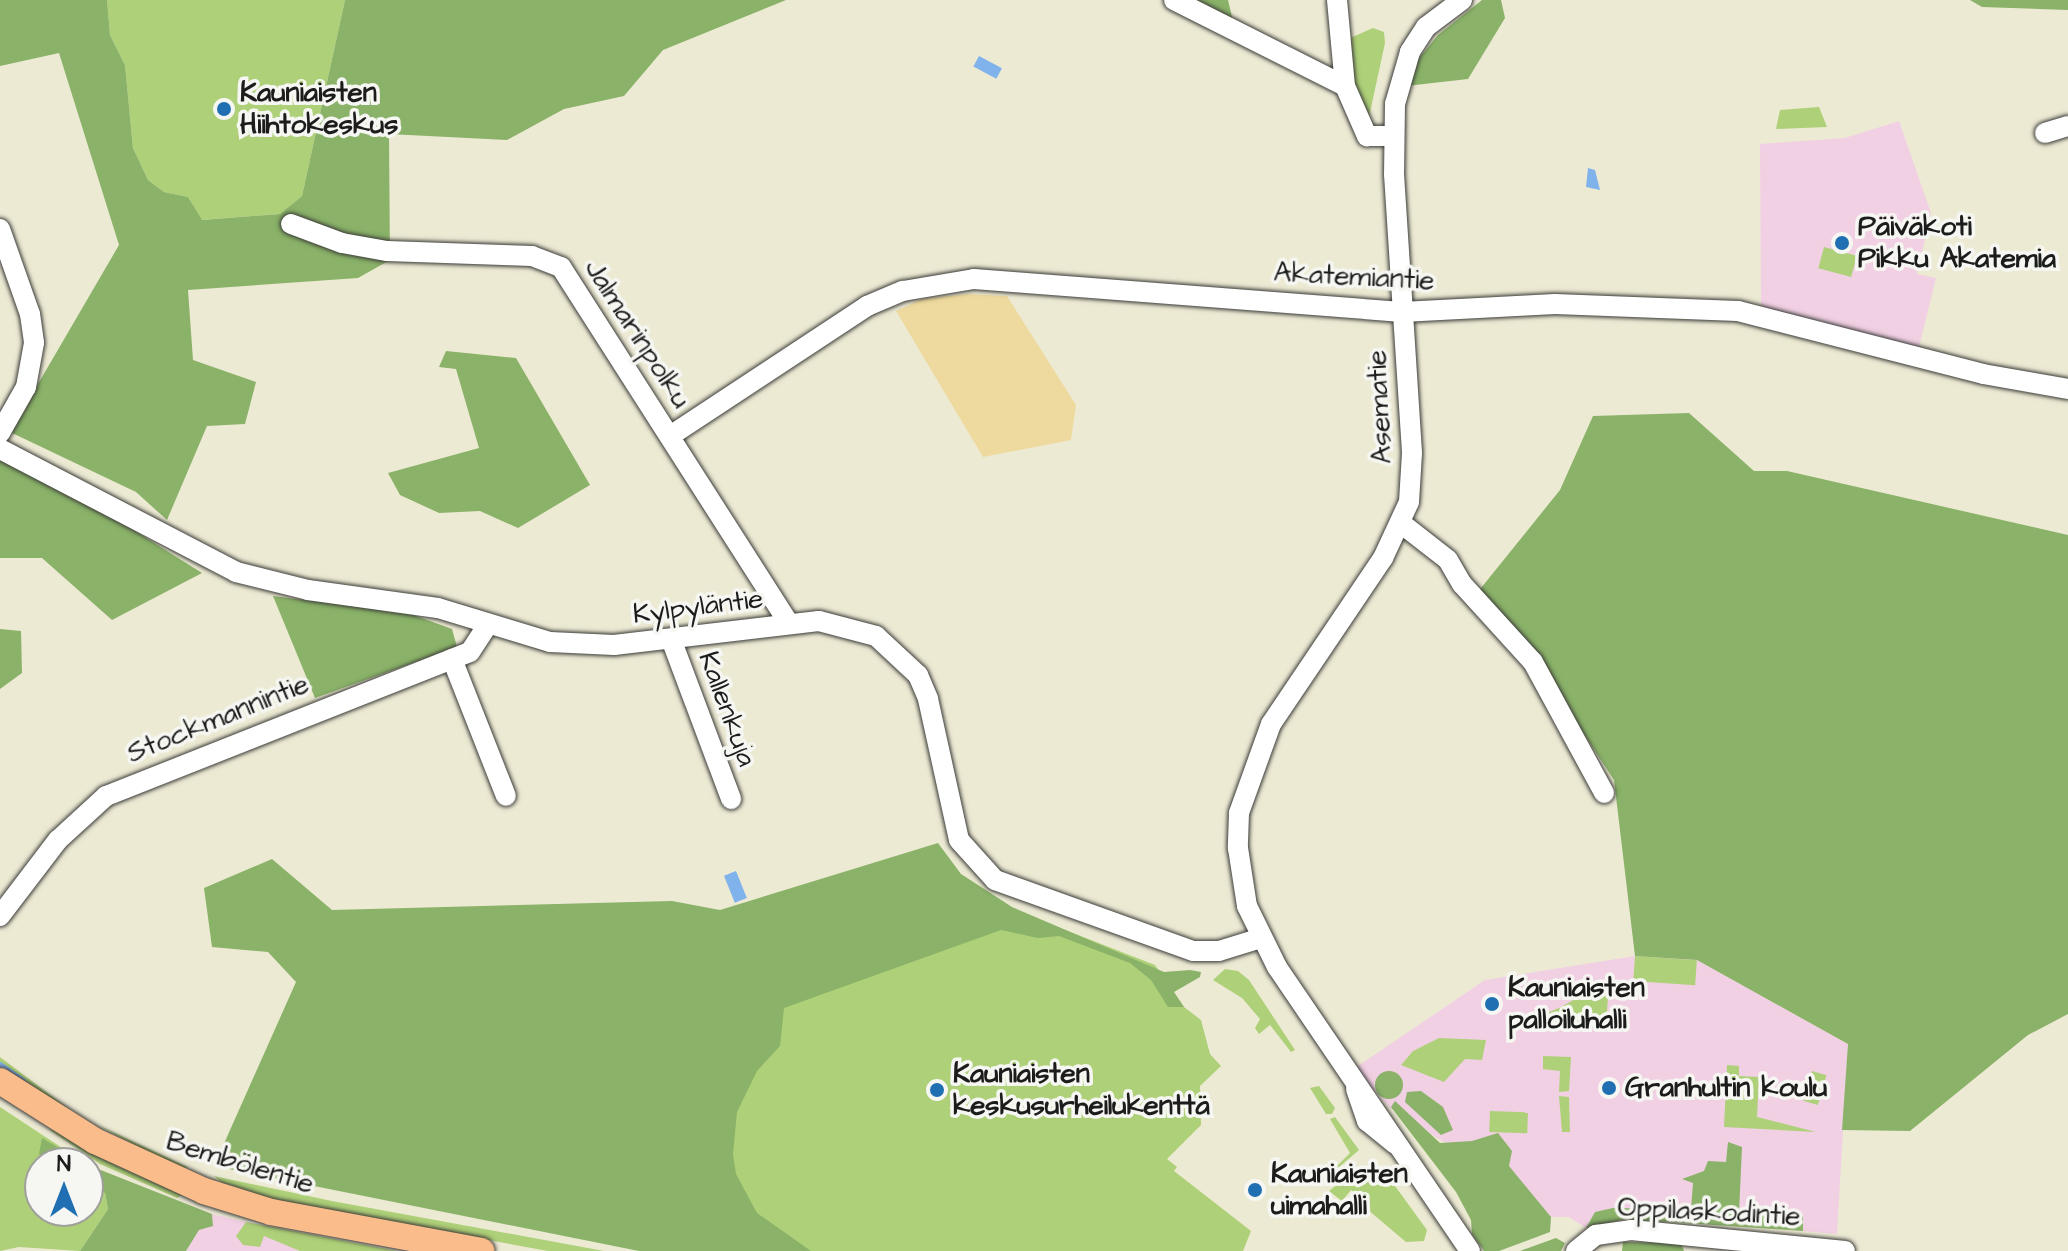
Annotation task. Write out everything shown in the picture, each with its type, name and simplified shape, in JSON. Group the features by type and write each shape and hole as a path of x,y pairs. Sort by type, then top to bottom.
{"main road":[{"name":"Bembölentie","path":"0,1081 95,1141 204,1191 271,1212 481,1251"}],"street":[{"path":"1174,0 1345,86"},
{"path":"1337,0 1345,86 1367,136 1394,136"},
{"name":"Asematie","path":"1462,0 1426,27 1399,77 1394,136 1412,453 1409,502 1402,524 1285,700 1259,750 1247,792 1251,876 1261,938 1356,1089 1374,1103 1395,1144 1470,1251"},
{"path":"2045,133 2068,126"},
{"name":"Jalmarinpolku","path":"291,224 342,243 410,254 522,255 555,262 789,623"},
{"path":"0,229 30,314 34,343 26,387 0,433"},
{"name":"Akatemiantie","path":"670,436 867,306 940,283 974,279 1402,312 1555,304 1738,311 1983,374 2068,389"},
{"name":"Kylpyläntie","path":"0,449 223,567 308,590 438,608 575,646 671,639 819,621 876,636 918,675 928,699 959,840 995,880 1193,951 1219,951 1261,938"},
{"path":"1402,524 1448,560 1462,584 1533,662 1604,793"},
{"name":"Stockmannintie","path":"0,916 58,840 106,796 470,652 488,624"},
{"name":"Kallenkuja","path":"671,639 731,799"},
{"path":"452,659 506,796"},
{"name":"Oppilaskodintie","path":"1576,1251 1596,1235 1614,1231 1692,1233 1845,1251"}],"shaded area":[{"name":"Päiväkoti Pikku Akatemia","path":"1899,121 1931,213 1917,274 1936,278 1919,347 1761,307 1760,144 1845,138"},
{"name":"Granhultin koulu","path":"1635,956 1697,960 1848,1044 1837,1234 1688,1221 1626,1219 1586,1228 1569,1217 1551,1217 1537,1201 1390,1108 1355,1068 1485,980"},
{"path":"212,1214 397,1251 186,1251 199,1230 213,1225"}],"green space":[{"path":"0,0 107,0 110,35 125,65 133,148 148,180 164,192 188,197 202,220 280,214 302,196 345,0 786,0 663,50 624,96 564,109 507,140 389,134 390,260 358,278 188,290 193,360 256,382 245,424 207,426 167,520 136,492 10,432 119,245 59,53 0,66"},
{"name":"Kauniaisten Hiihtokeskus","path":"107,0 345,0 302,196 280,214 201,220 188,197 164,192 148,180 133,148 125,65 110,35"},
{"path":"1188,0 1228,0 1233,21"},
{"path":"1482,0 1501,0 1505,18 1468,79 1406,86 1415,63 1438,35"},
{"path":"1970,0 2068,0 2068,10 1982,7"},
{"path":"1373,28 1384,32 1385,43 1369,117 1353,92 1348,39"},
{"path":"1819,107 1827,127 1776,129 1780,110"},
{"path":"1824,247 1857,256 1851,277 1818,268"},
{"path":"446,351 516,358 590,485 518,528 480,511 439,513 400,495 388,473 479,448 456,369 439,367"},
{"path":"1689,413 1754,471 1787,471 2068,535 2068,1014 2028,1035 1910,1131 1842,1130 1848,1044 1697,960 1635,956 1614,780 1534,658 1477,593 1560,490 1593,416"},
{"path":"0,458 100,509 202,573 112,620 42,558 0,558"},
{"path":"273,596 408,613 452,629 457,647 315,698"},
{"path":"0,629 21,631 22,673 0,689"},
{"path":"938,843 961,874 1012,907 1164,972 1190,970 1201,972 1200,977 1174,992 1184,1007 1168,1007 1151,980 1130,963 1059,936 1038,938 1001,930 784,1008 780,1046 757,1071 737,1112 733,1154 736,1174 757,1213 811,1251 639,1251 214,1166 296,982 268,952 212,947 204,888 272,859 332,910 672,901 720,910"},
{"name":"Kauniaisten keskusurheilukenttä","path":"1055,926 1155,965 1184,1007 1201,1020 1210,1054 1221,1066 1200,1086 1201,1125 1167,1159 1177,1167 1174,1171 1251,1231 1243,1251 673,1251 712,1045 895,931"},
{"path":"1635,956 1697,960 1695,985 1633,981"},
{"path":"1225,969 1238,971 1249,980 1295,1050 1291,1052 1270,1025 1259,1034 1255,1028 1260,1019 1242,998 1213,980"},
{"path":"1609,980 1606,1028 1515,1027 1561,1007"},
{"path":"1439,1038 1486,1040 1482,1060 1465,1059 1444,1082 1401,1065 1413,1051"},
{"path":"1543,1056 1571,1057 1569,1091 1559,1092 1560,1071 1543,1069"},
{"path":"0,1057 81,1118 0,1069"},
{"path":"1727,1065 1739,1066 1739,1076 1759,1077 1757,1117 1816,1132 1724,1127"},
{"path":"1389,1071 1399,1075 1403,1085 1399,1095 1389,1099 1379,1095 1375,1085 1379,1075"},
{"path":"1812,1071 1826,1075 1818,1105 1803,1101"},
{"path":"1319,1086 1335,1108 1332,1114 1326,1114 1310,1088"},
{"path":"1421,1091 1443,1107 1453,1130 1441,1135 1405,1102 1407,1092"},
{"path":"1559,1096 1569,1097 1570,1132 1562,1132"},
{"path":"1395,1101 1440,1143 1472,1141 1498,1133 1512,1151 1509,1166 1551,1217 1550,1232 1499,1251 1484,1251 1472,1234 1471,1220 1456,1192 1391,1107"},
{"path":"0,1107 61,1147 24,1147 24,1227 96,1227 80,1251 19,1247 0,1251"},
{"path":"1490,1111 1528,1112 1527,1133 1489,1132"},
{"path":"1335,1117 1359,1150 1318,1185 1350,1153 1330,1119"},
{"path":"96,1124 188,1167 182,1170"},
{"path":"48,1129 89,1147 75,1147"},
{"path":"42,1138 57,1147 40,1147"},
{"path":"1728,1142 1742,1147 1739,1213 1803,1216 1803,1231 1626,1219 1586,1228 1595,1212 1613,1208 1691,1209 1693,1183 1682,1179 1704,1171 1708,1161 1726,1162"},
{"path":"104,1155 182,1195 177,1198 104,1166"},
{"path":"1361,1166 1387,1175 1427,1230 1424,1241 1406,1242 1354,1198 1356,1194 1351,1190 1342,1201 1329,1191"},
{"path":"104,1171 212,1214 213,1226 199,1230 186,1251 80,1251 96,1227 104,1227 104,1215 108,1209"},
{"path":"214,1176 604,1251 548,1251 270,1200 228,1188"},
{"path":"104,1188 108,1209 104,1215"},
{"path":"246,1222 397,1251 300,1251 264,1236 260,1247 243,1245 236,1236"},
{"path":"1556,1238 1565,1243 1561,1251 1520,1251"},
{"path":"1623,1242 1681,1243 1684,1251 1622,1251"}],"sand":[{"path":"967,294 1007,296 1076,405 1071,440 983,457 896,311 922,299"}],"water":[{"path":"979,56 1002,68 996,79 973,67"},
{"path":"1588,168 1595,170 1600,190 1586,187"},
{"path":"736,871 747,898 735,903 724,876"}],"waterway":[{"path":"0,1064 23,1080"}],"place":[{"name":"Kauniaisten Hiihtokeskus","path":"224,109"},
{"name":"Päiväkoti Pikku Akatemia","path":"1842,243"},
{"name":"Kauniaisten palloiluhalli","path":"1492,1004"},
{"name":"Granhultin koulu","path":"1609,1088"},
{"name":"Kauniaisten keskusurheilukenttä","path":"937,1090"},
{"name":"Kauniaisten uimahalli","path":"1255,1190"}]}
